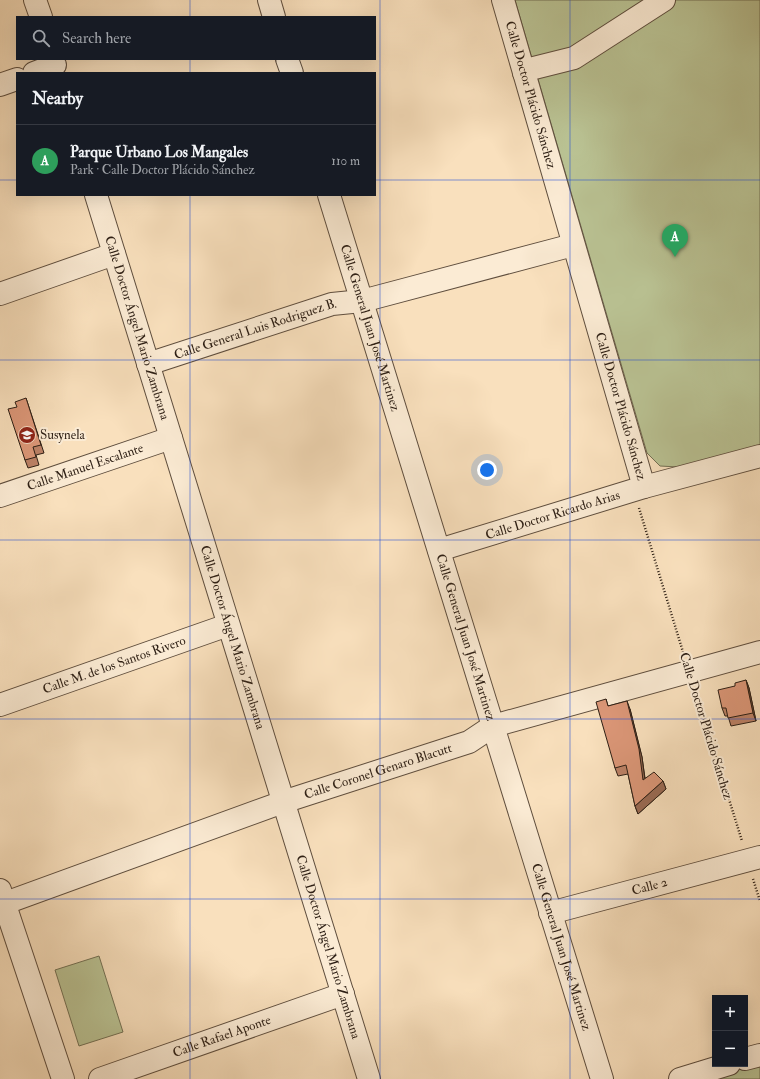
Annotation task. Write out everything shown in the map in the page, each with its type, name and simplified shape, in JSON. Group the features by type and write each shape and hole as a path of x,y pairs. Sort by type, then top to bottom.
{"street":[{"path":"35,0 40,16"},
{"path":"269,0 274,16"},
{"name":"Calle Doctor Plácido Sánchez","path":"503,0 644,487"},
{"path":"524,73 534,68 574,58 664,0"},
{"path":"287,60 292,72"},
{"path":"37,72 56,66"},
{"path":"0,85 16,79"},
{"name":"Calle Doctor Ángel Mario Zambrana","path":"96,196 369,1079"},
{"name":"Calle General Juan José Martinez","path":"329,196 602,1079"},
{"name":"Calle General Luis Rodriguez B.","path":"148,364 332,304 362,301 573,245"},
{"path":"0,294 114,254"},
{"name":"Calle Manuel Escalante","path":"0,496 171,438"},
{"name":"Calle Doctor Ricardo Arias","path":"438,550 644,487 760,456"},
{"name":"Calle M. de los Santos Rivero","path":"0,705 228,625"},
{"name":"Calle Coronel Genaro Blacutt","path":"2,899 283,802 470,742 493,726 760,652"},
{"name":"Calle 2","path":"550,913 754,859"},
{"path":"2,899 62,1079"},
{"name":"Calle Rafael Aponte","path":"100,1079 150,1071 343,994"},
{"path":"748,1058 760,1054"},
{"path":"680,1079 719,1067"}],"path":[{"name":"Calle Doctor Plácido Sánchez","path":"644,487 636,499 689,671 754,859 760,901"}],"green space":[{"path":"515,0 760,0 760,445 678,467 660,466 647,453"},
{"path":"99,956 123,1032 79,1046 55,970"},
{"path":"760,1062 760,1079 707,1079 748,1067"}],"building":[{"name":"Susynela","path":"26,398 41,445 33,447 36,457 25,460 8,409 17,407 15,402"},
{"path":"746,680 753,713 728,718 726,708 722,708 718,690 735,686 735,683"},
{"path":"606,699 608,706 627,701 639,749 643,780 654,772 663,781 635,806 626,765 615,768 596,702"}],"place":[{"name":"Parque Urbano Los Mangales","path":"675,257"},
{"name":"Susynela","path":"27,435"}]}
